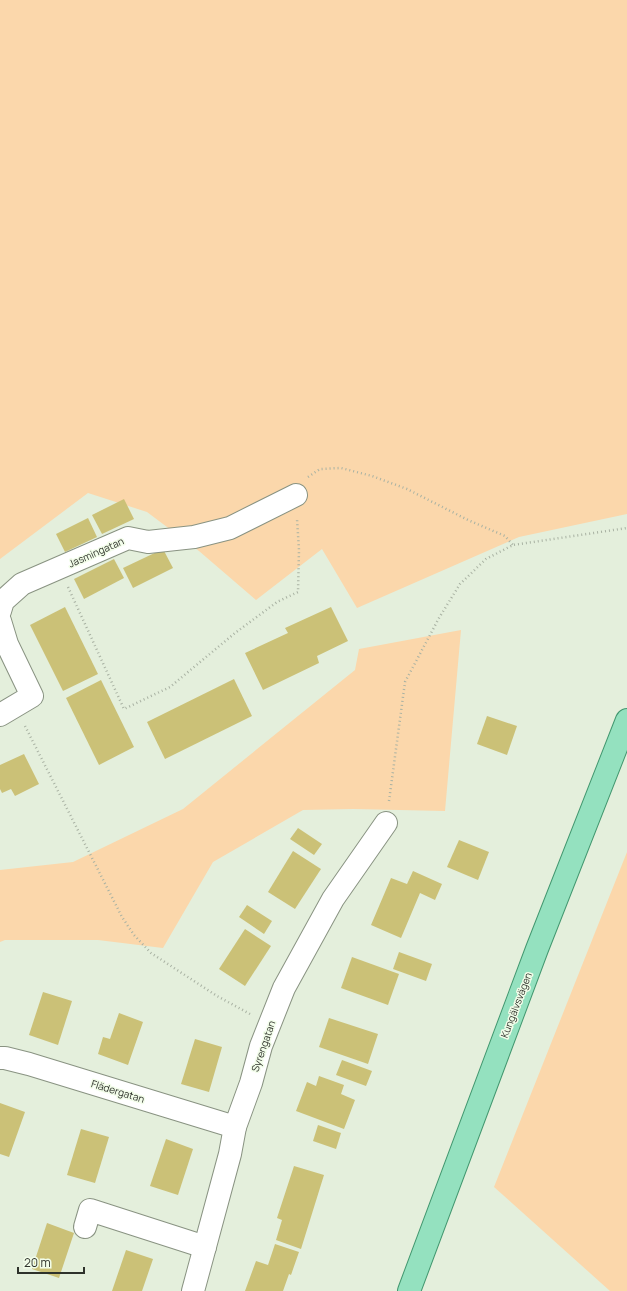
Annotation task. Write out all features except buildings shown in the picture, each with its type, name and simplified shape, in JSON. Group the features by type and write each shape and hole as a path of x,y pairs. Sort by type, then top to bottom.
{"main road":[{"name":"Kungälvsvägen","path":"409,1291 537,949 627,720"}],"street":[{"name":"Jasmingatan","path":"0,611 3,601 22,584 128,538 148,542 194,537 230,528 296,495"},
{"path":"0,621 7,644 32,696 8,710"},
{"name":"Syrengatan","path":"193,1291 230,1154 235,1127 251,1083 261,1046 284,988 333,899 386,823"},
{"name":"Flädergatan","path":"0,1058 29,1064 235,1127"},
{"path":"84,1227 90,1210 205,1247"}],"path":[{"path":"59,568 124,709 170,687 235,633 277,602 298,592 299,550 296,495 299,483 320,469 341,468 372,476 406,489 468,520 505,536 513,545"},
{"path":"386,823 404,682 439,618 460,584 486,559 513,545 627,528"},
{"path":"8,710 122,917 134,935 151,953 217,996 270,1024"}],"shaded area":[{"path":"0,0 627,0 627,514 519,537 357,608 322,549 256,600 199,551 147,512 88,493 0,559"},
{"path":"461,630 445,811 353,809 303,810 213,862 163,948 98,940 5,940 0,942 0,870 73,862 183,809 355,670 359,649"},
{"path":"627,852 627,1291 610,1291 494,1187"}]}
